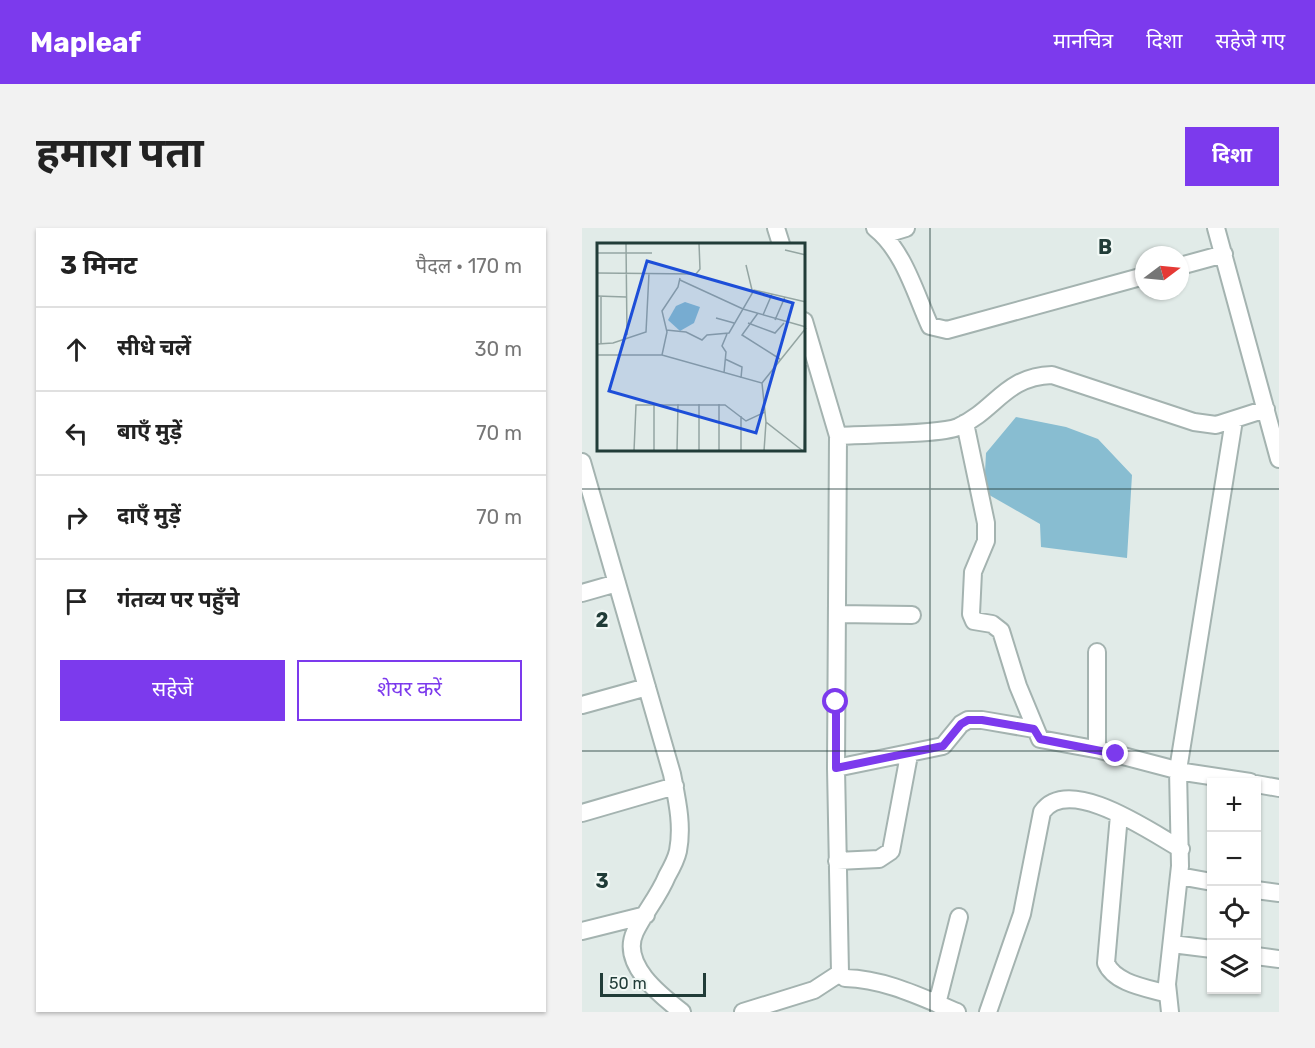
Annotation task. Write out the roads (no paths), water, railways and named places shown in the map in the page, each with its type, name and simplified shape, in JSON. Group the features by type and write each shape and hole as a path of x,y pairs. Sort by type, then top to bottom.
{"street":[{"path":"776,228 781,243"},
{"path":"879,231 906,228"},
{"path":"1216,228 1279,459"},
{"path":"879,231 900,258 930,326 947,330 1135,278"},
{"path":"1189,264 1224,254"},
{"path":"806,328 838,436 836,768 840,973 844,978 866,979 886,984 957,1012"},
{"path":"838,436 956,428 1014,384 1033,376 1052,375 1194,422 1216,425 1266,409"},
{"path":"1170,1012 1168,994 1181,849 1178,770 1234,420"},
{"path":"965,423 986,523 986,541 973,572 971,614 974,621 992,624 1001,631 1034,729 1040,739 1097,749 1178,770 1222,778"},
{"path":"582,465 675,786 680,816 678,853 635,932 630,948 635,964 651,983 682,1012"},
{"path":"582,592 617,583"},
{"path":"837,614 912,615"},
{"path":"1097,652 1097,749"},
{"path":"582,705 647,687"},
{"path":"836,768 909,755 943,746 961,724 968,720 982,720 1034,729"},
{"path":"837,861 879,860 891,851 909,755"},
{"path":"1261,785 1279,788"},
{"path":"582,813 675,786"},
{"path":"988,1012 1022,914 1042,812 1048,803 1060,798 1084,800 1119,815 1181,849"},
{"path":"1119,815 1106,963 1110,972 1117,978 1168,994"},
{"path":"1179,876 1207,881"},
{"path":"1261,891 1279,893"},
{"path":"582,931 646,915"},
{"path":"938,1004 959,917"},
{"path":"1172,944 1207,949"},
{"path":"1261,957 1279,959"},
{"path":"743,1012 814,990 840,973"}],"water":[{"path":"1016,417 1066,427 1098,439 1132,475 1127,558 1041,547 1040,524 984,492 986,453"}]}
